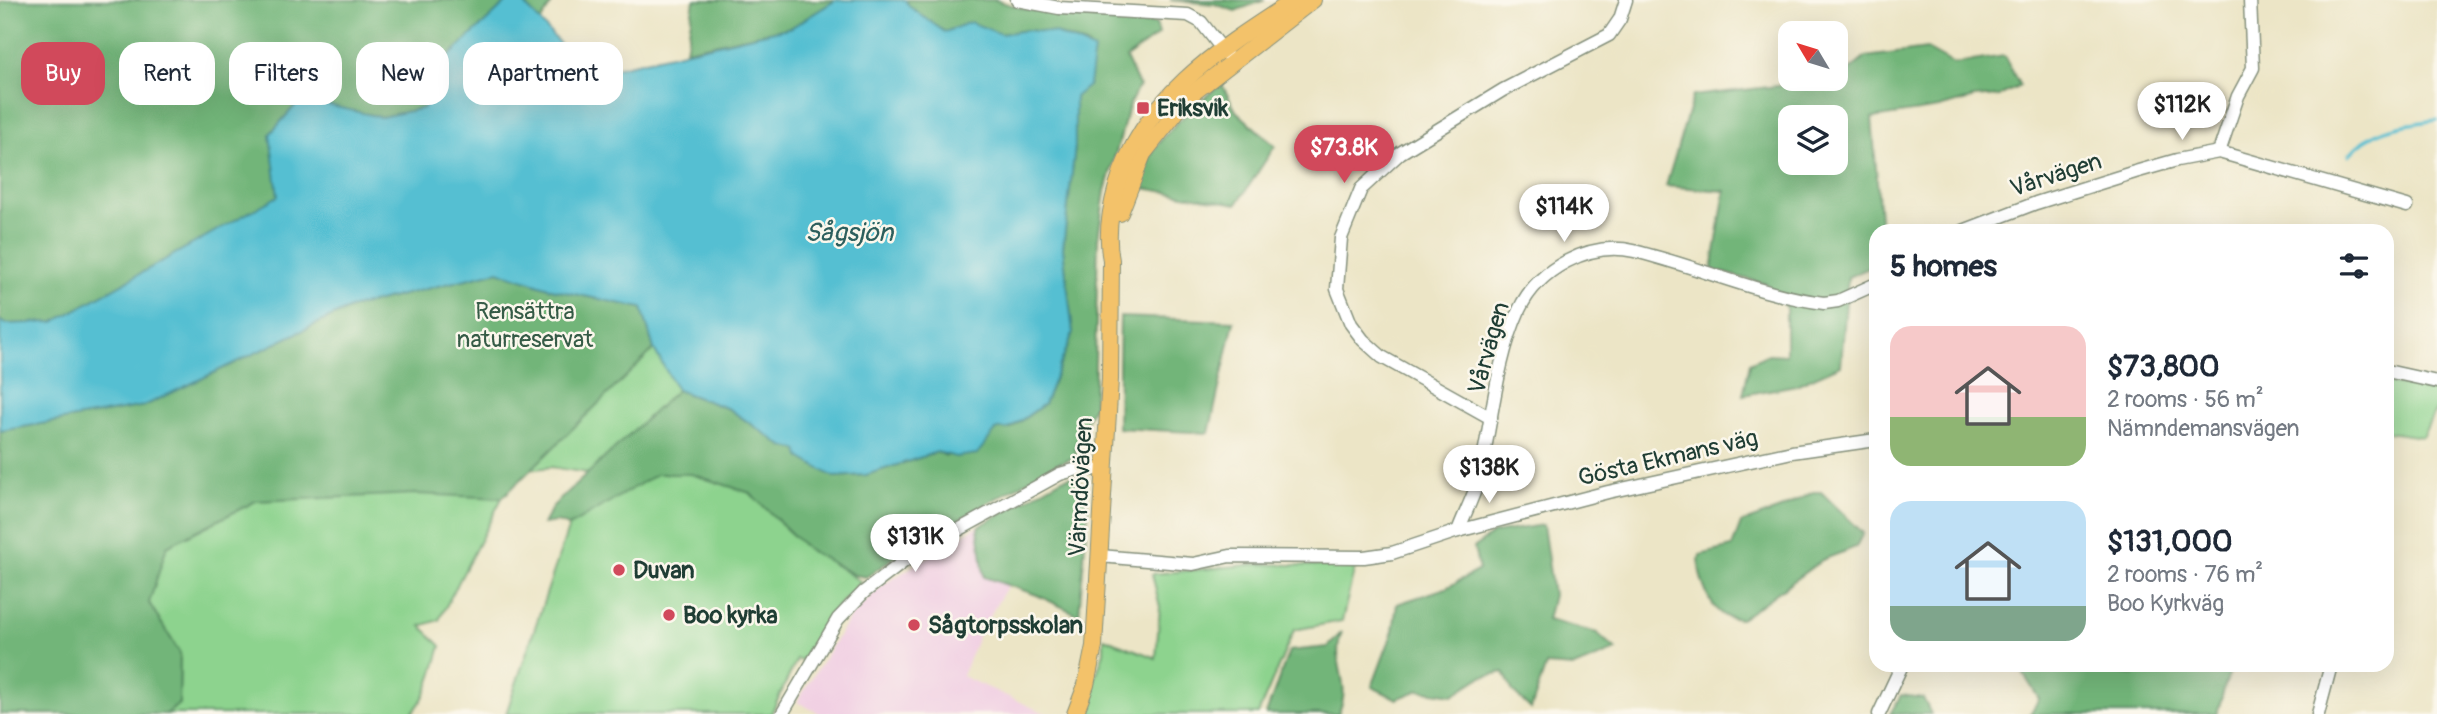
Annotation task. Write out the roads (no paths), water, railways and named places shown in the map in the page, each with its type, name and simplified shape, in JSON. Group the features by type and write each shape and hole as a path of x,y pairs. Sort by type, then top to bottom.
{"main road":[{"name":"Värmdövägen","path":"1227,56 1295,0"},
{"name":"Värmdövägen","path":"1075,714 1086,685 1094,646 1110,379 1111,260 1108,244 1114,198 1130,149 1148,118 1165,99 1313,0"}],"street":[{"path":"1017,0 1059,8 1180,13 1200,22 1227,56"},
{"path":"1491,418 1460,398 1382,357 1351,324 1337,289 1336,273 1346,222 1361,190 1392,159 1503,90 1609,35 1620,19 1626,0"},
{"path":"2219,152 2234,107 2253,68 2250,0"},
{"name":"Vårvägen","path":"1981,224 2036,203 2135,172 2219,152 2407,206"},
{"name":"Vårvägen","path":"1458,530 1477,484 1510,337 1527,296 1554,270 1584,254 1606,250 1632,251 1688,269 1824,303 1838,301 1869,287"},
{"path":"2394,373 2437,382"},
{"name":"Gösta Ekmans väg","path":"1100,556 1193,564 1230,556 1364,556 1392,553 1458,530 1608,492 1792,452 1869,441"},
{"path":"782,714 814,656 842,614 891,570 1060,474 1081,468 1105,470"},
{"path":"1879,714 1899,672"},
{"path":"2319,714 2329,672"}],"water":[{"name":"Sågsjön","path":"509,0 521,0 558,42 464,42"},
{"name":"Sågsjön","path":"836,0 905,0 910,7 945,32 970,22 1001,34 1027,30 1055,33 1094,50 1089,85 1075,97 1075,147 1063,248 1073,333 1044,404 1009,429 997,429 977,454 956,457 937,452 866,475 834,477 800,457 798,450 783,446 729,409 677,390 654,349 642,308 555,290 498,271 350,308 144,406 0,431 0,321 6,324 54,322 278,196 270,134 296,105 328,105 381,117 424,108 425,105 449,105 449,56 463,43 463,105 623,105 623,66 792,27"}],"waterway":[{"path":"2349,155 2378,133 2400,126 2437,120"}],"place":[{"name":"Eriksvik","path":"1143,108"},
{"name":"Duvan","path":"619,570"},
{"name":"Boo kyrka","path":"669,615"},
{"name":"Sågtorpsskolan","path":"914,625"}],"park label":[{"name":"Rensättra naturreservat","path":"525,325"}]}
